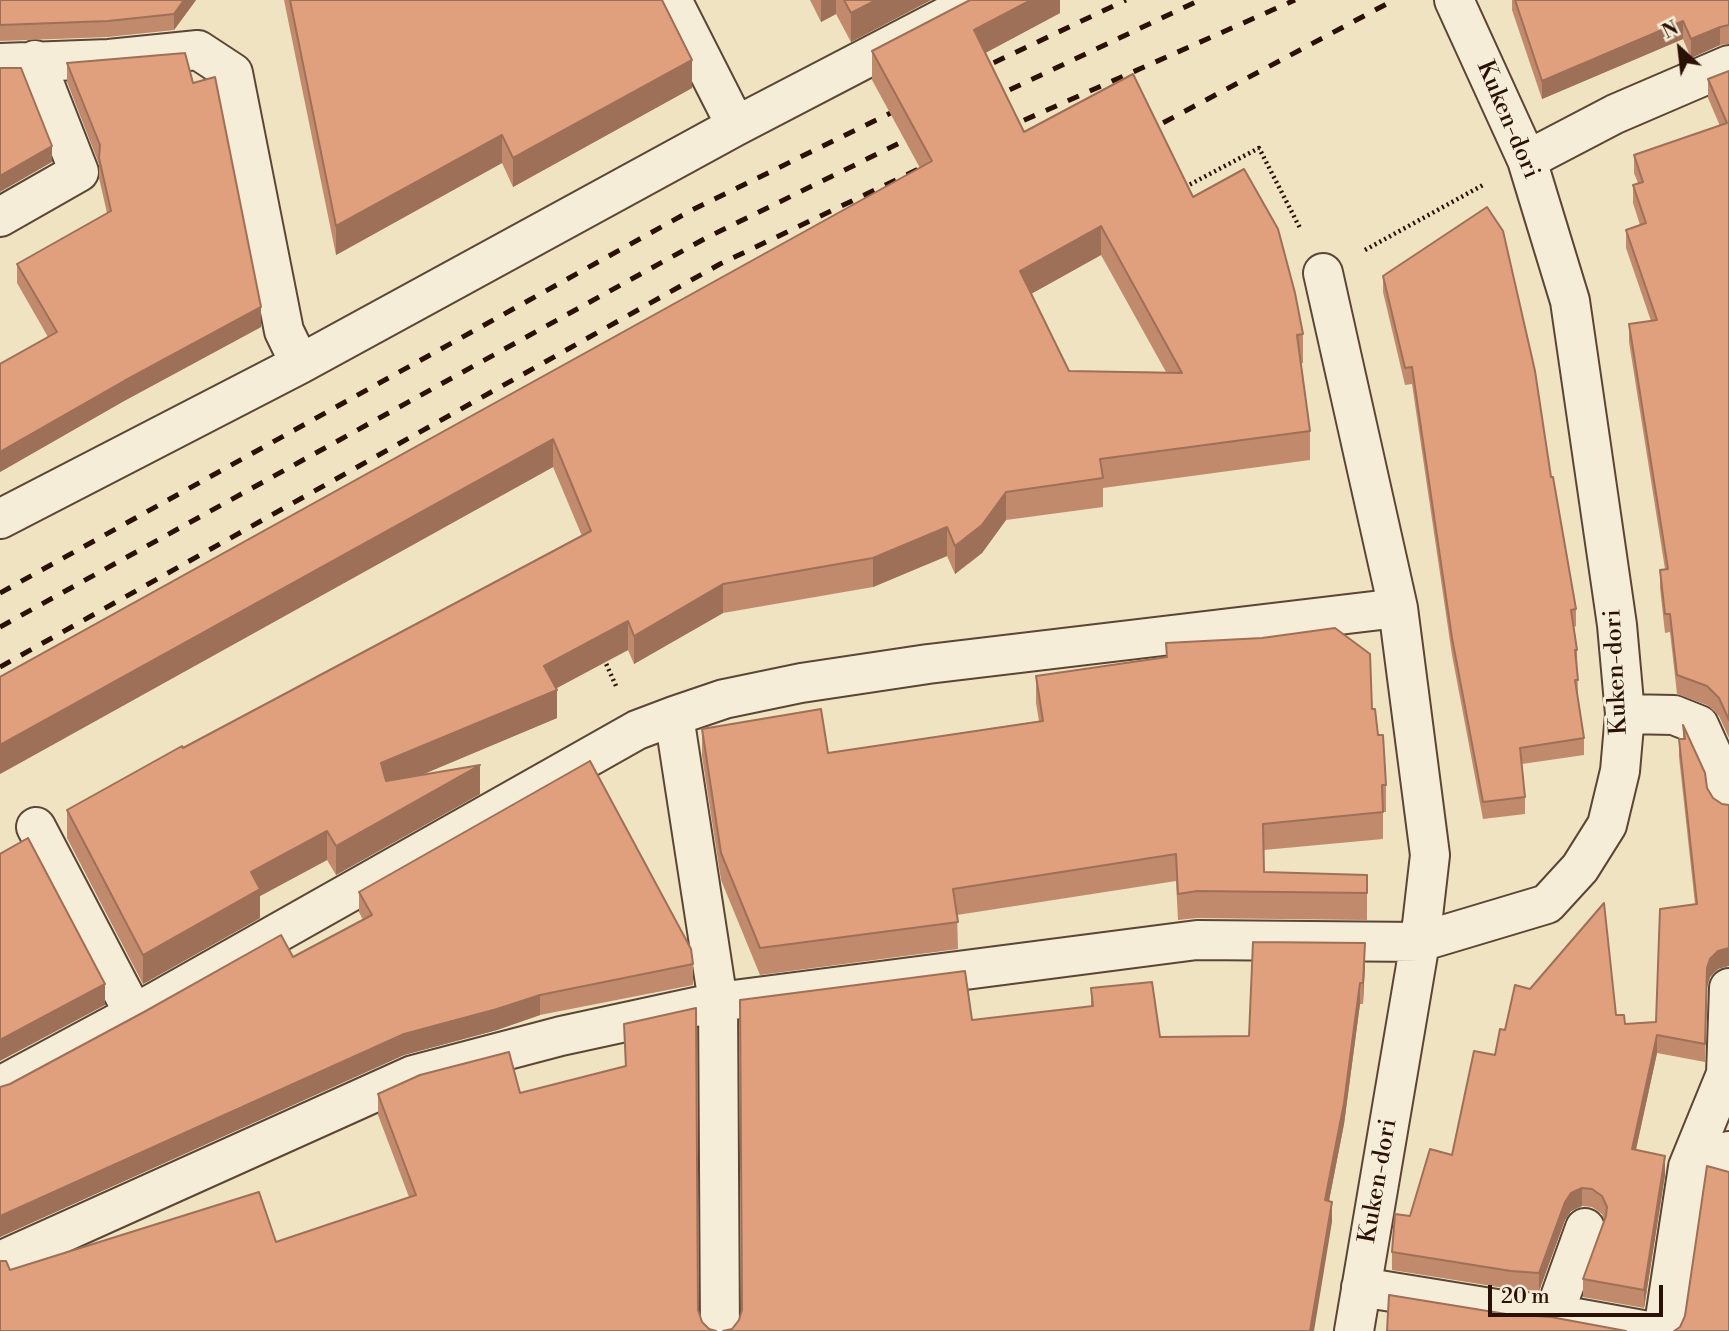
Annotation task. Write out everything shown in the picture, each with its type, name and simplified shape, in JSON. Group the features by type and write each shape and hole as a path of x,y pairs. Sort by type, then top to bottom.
{"street":[{"path":"672,0 736,126"},
{"path":"0,519 300,364 736,126 978,0"},
{"name":"Kuken-dori","path":"1354,1331 1420,942 1547,904 1580,868 1607,825 1620,771 1625,714 1617,625 1570,302 1527,160 1454,0"},
{"path":"0,217 79,172 17,61 109,59 198,50 233,73 285,331 300,364"},
{"path":"1527,160 1615,114 1729,65"},
{"path":"0,1261 412,1075 561,1036 718,1002 1197,940 1420,942 1430,855 1398,608 1323,273"},
{"path":"0,1086 134,1014 637,730 674,716 724,699 814,681 1398,608"},
{"path":"1625,714 1674,715 1699,725 1726,785 1729,802"},
{"path":"674,716 718,1002 720,1331"},
{"path":"36,827 134,1014"},
{"path":"1663,1331 1688,1167 1726,1074 1729,988"},
{"path":"1688,1167 1729,1151"},
{"path":"1554,1314 1585,1228"},
{"path":"1361,1287 1508,1311 1554,1314 1648,1331"}],"path":[{"path":"1177,191 1259,148 1323,273 1527,160"},
{"path":"602,655 637,730"}],"building":[{"path":"0,0 184,0 174,14 108,21 0,25"},
{"path":"290,0 662,0 692,60 513,158 502,135 336,226"},
{"path":"844,0 876,0 851,13"},
{"path":"970,0 1031,0 974,30 1024,132 1133,74 1193,197 1244,169 1278,229 1295,293 1303,334 1297,335 1310,431 1100,459 1103,478 1006,492 982,525 955,546 947,527 873,558 723,584 634,636 628,621 544,666 557,690 381,763 386,781 480,765 336,846 327,831 251,872 260,889 143,955 67,810 182,746 183,748 591,531 553,439 0,745 0,677 932,161 872,51","holes":["1101,226 1182,373 1069,371 1020,271"]},
{"path":"1515,0 1729,0 1729,25 1691,39 1683,21 1542,81"},
{"path":"185,53 193,83 215,77 261,307 0,452 0,364 57,332 17,264 111,211 99,158 100,145 67,63"},
{"path":"0,68 21,68 52,146 0,176"},
{"path":"1729,71 1729,720 1719,698 1707,686 1677,675 1670,614 1665,614 1660,570 1668,569 1629,324 1657,320 1626,230 1646,223 1633,185 1643,182 1634,155 1727,123 1708,79"},
{"path":"1487,207 1503,231 1535,371 1551,477 1576,609 1571,610 1577,650 1578,680 1575,680 1584,738 1520,748 1525,797 1483,802 1452,638 1412,367 1405,368 1383,276"},
{"path":"1335,628 1370,654 1372,709 1375,709 1378,735 1383,735 1386,785 1382,785 1383,812 1263,824 1264,872 1367,875 1367,893 1197,891 1178,894 1176,854 953,889 958,922 760,948 721,853 702,729 821,709 828,753 1043,721 1036,676 1167,657 1166,643 1262,638"},
{"path":"1683,725 1705,773 1707,788 1713,798 1729,805 1729,948 1718,951 1710,959 1707,968 1705,1044 1657,1035 1632,1149 1665,1156 1644,1290 1583,1279 1607,1207 1602,1196 1592,1189 1582,1188 1571,1193 1565,1202 1539,1273 1392,1252 1395,1214 1410,1216 1430,1149 1452,1155 1474,1051 1495,1055 1500,1029 1505,1030 1515,985 1530,989 1604,903 1616,1015 1624,1015 1625,1024 1656,1022 1660,909 1697,904 1679,739 1685,739"},
{"path":"590,761 691,949 693,964 540,995 404,1034 0,1216 0,1087 144,1012 281,935 293,957 372,915 359,892"},
{"path":"28,838 105,984 0,1040 0,854"},
{"path":"1253,942 1365,943 1363,983 1360,983 1344,1103 1325,1200 1332,1202 1310,1331 723,1331 732,1329 742,1310 740,1000 965,971 972,1020 1093,1006 1091,988 1152,982 1160,1037 1249,1036"},
{"path":"696,1008 698,1310 702,1322 709,1329 716,1331 0,1331 0,1261 6,1261 10,1270 259,1192 276,1242 416,1195 378,1094 420,1075 509,1052 520,1093 626,1066 624,1024"},
{"path":"1707,1166 1729,1172 1729,1331 1674,1331 1680,1327 1685,1316"},
{"path":"1389,1295 1506,1314 1551,1317 1626,1331 1387,1331"}],"railway":[{"path":"972,73 1126,0"},
{"path":"988,100 1200,0"},
{"path":"1002,130 1295,0"},
{"path":"1142,134 1394,0"},
{"path":"0,593 692,210 909,104"},
{"path":"0,627 706,238 922,132"},
{"path":"0,667 720,264 923,167"}]}
